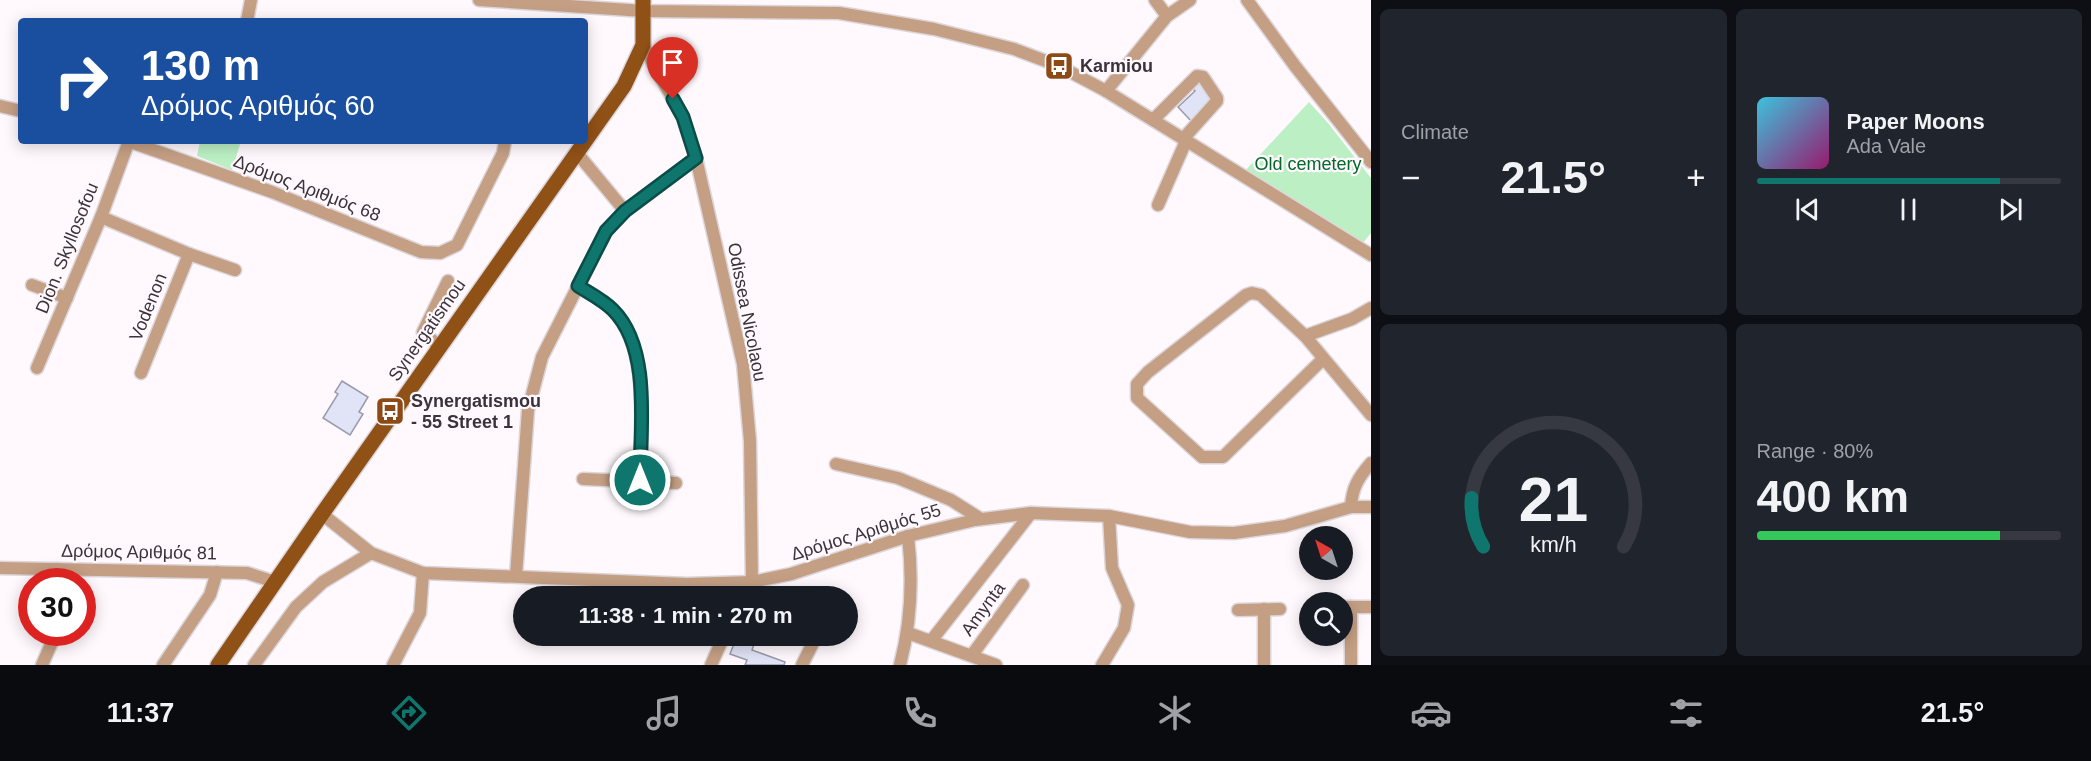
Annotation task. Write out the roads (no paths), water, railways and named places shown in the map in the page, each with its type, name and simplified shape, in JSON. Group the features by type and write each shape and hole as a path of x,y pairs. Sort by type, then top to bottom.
{"main road":[{"path":"643,45 644,6"},
{"name":"Synergatismou","path":"588,137 624,86 643,45"},
{"name":"Synergatismou","path":"218,665 583,144"}],"street":[{"path":"248,18 251,0"},
{"path":"479,0 839,13 934,29 1014,49 1059,66 1106,91 1371,255"},
{"path":"1155,0 1167,16"},
{"path":"1106,91 1167,16 1190,0"},
{"path":"1247,0 1295,66 1371,162"},
{"name":"Odissea Nicolaou","path":"643,45 683,117 696,158 742,364 750,441 753,582"},
{"path":"1153,120 1197,76 1203,77 1217,98 1184,140 1158,205"},
{"path":"0,105 18,110"},
{"name":"Dion. Skyllosofou","path":"37,368 101,217 128,144"},
{"name":"Δρόμος Αριθμός 68","path":"137,144 272,192 421,252 440,253 457,245 503,153 504,144"},
{"path":"577,153 625,211"},
{"path":"516,576 528,410 542,357 606,231 625,211 696,158"},
{"path":"101,217 189,254 235,270"},
{"name":"Vodenon","path":"141,373 189,254"},
{"path":"440,347 423,332 448,281"},
{"path":"32,285 67,298"},
{"path":"578,286 613,310 633,342 640,373 640,480"},
{"path":"1323,359 1223,457 1202,457 1137,398 1137,384 1148,372 1246,295 1252,293 1261,295 1305,336 1371,414"},
{"path":"1305,336 1352,319 1371,308"},
{"path":"836,464 898,478 951,500 981,519"},
{"path":"1351,507 1352,493 1358,478 1371,464"},
{"path":"583,479 676,483"},
{"name":"Δρόμος Αριθμός 55","path":"322,514 371,553 423,573 687,584 753,582 791,574 908,536 981,519 1031,513 1109,516 1190,532 1234,533 1285,526 1351,507 1371,507"},
{"path":"932,641 1031,513"},
{"path":"1102,665 1124,628 1128,604 1112,568 1109,516"},
{"path":"900,665 908,633 911,561 908,536"},
{"path":"254,665 296,607 323,582 371,553"},
{"name":"Δρόμος Αριθμός 81","path":"0,568 18,568"},
{"name":"Δρόμος Αριθμός 81","path":"96,570 248,573 275,582"},
{"path":"163,665 210,595 217,572"},
{"path":"393,665 420,613 423,573"},
{"path":"750,586 753,582"},
{"name":"Amynta","path":"972,655 1023,585"},
{"path":"1353,607 1371,607"},
{"path":"1264,609 1264,665"},
{"path":"1238,610 1280,609"},
{"path":"908,633 996,665"},
{"path":"42,665 50,646"},
{"path":"711,665 720,646"},
{"path":"801,665 811,646"},
{"path":"1350,646 1351,665"}],"place":[{"name":"Karmiou","path":"1059,66"},
{"name":"Synergatismou - 55 Street 1","path":"390,411"}],"park label":[{"name":"Old cemetery","path":"1308,164"}]}
